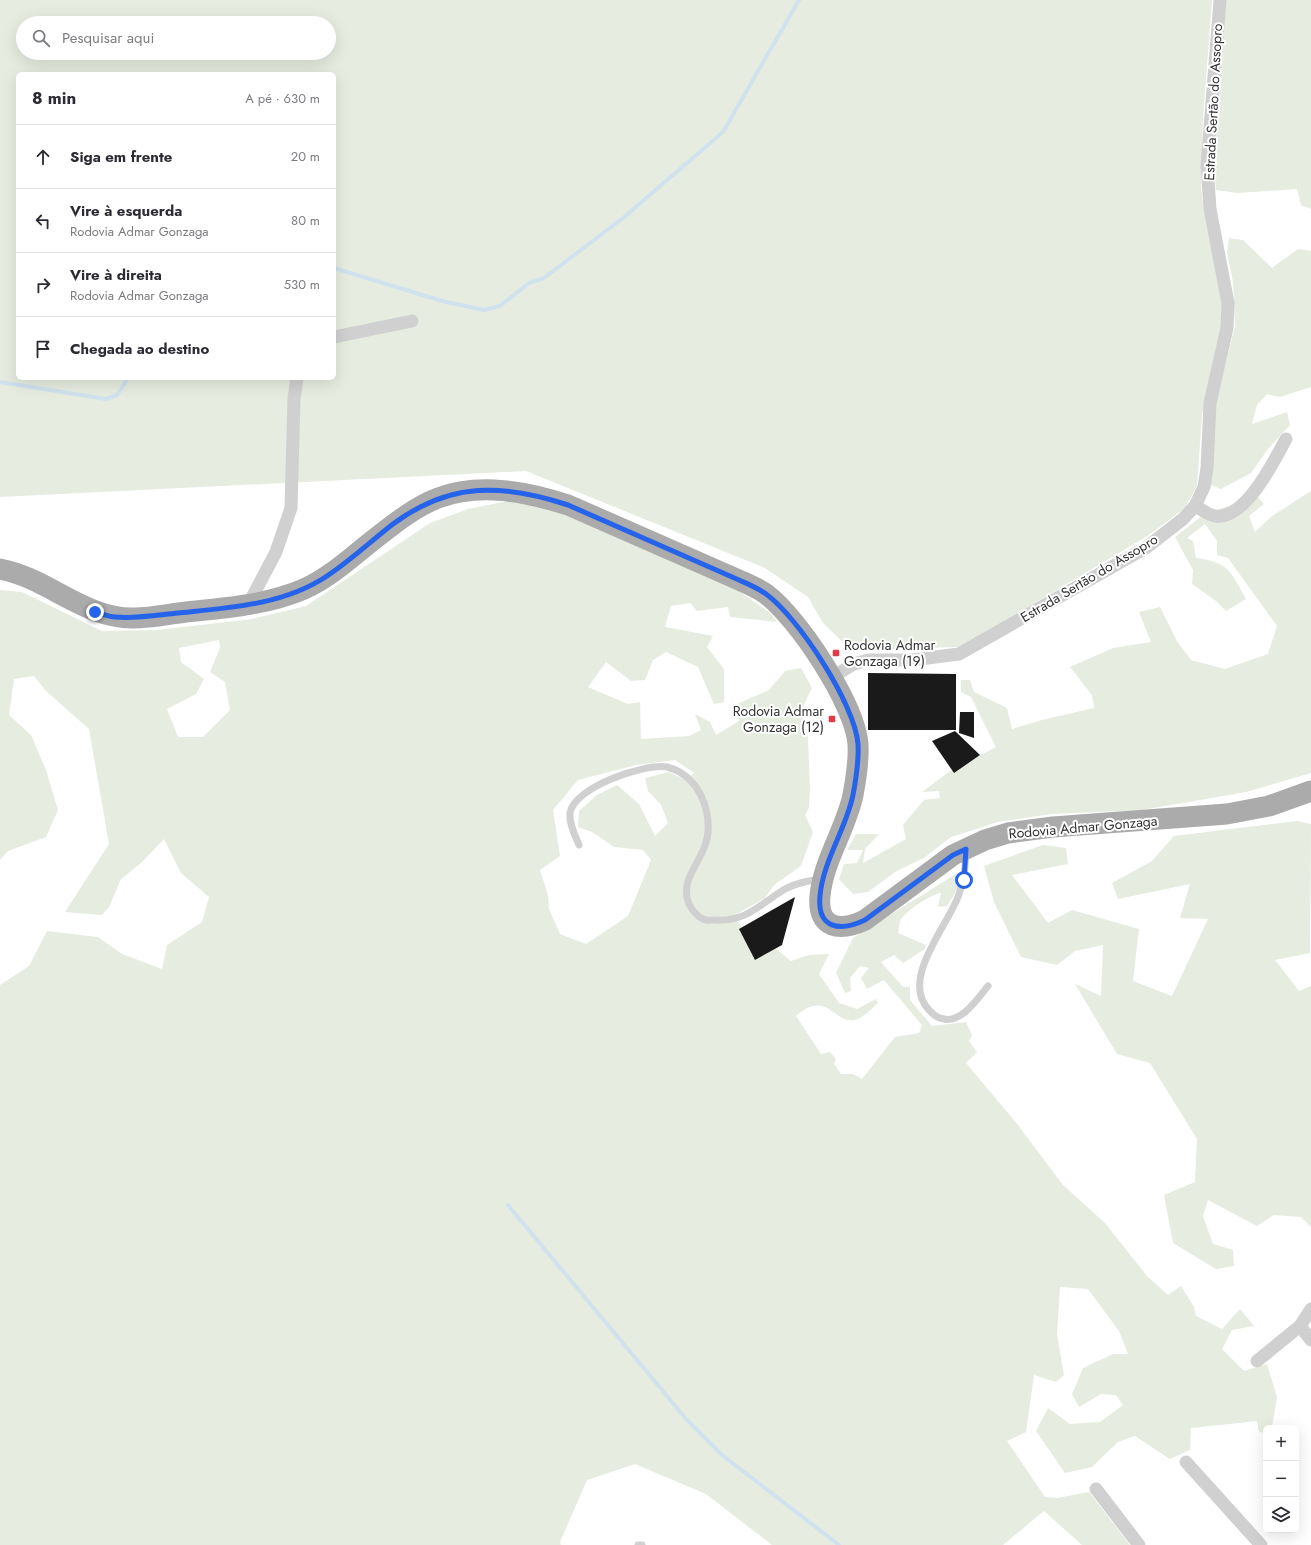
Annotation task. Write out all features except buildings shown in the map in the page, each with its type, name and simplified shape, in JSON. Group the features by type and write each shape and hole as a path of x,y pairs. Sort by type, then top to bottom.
{"main road":[{"name":"Rodovia Admar Gonzaga","path":"0,569 21,575 95,612 114,617 135,618 248,605 278,598 304,589 327,576 394,523 439,498 469,491 499,490 543,497 568,505 739,580 766,594 787,615 832,677 852,717 858,743 857,768 853,796 823,878 820,896 820,909 824,920 831,926 842,928 854,926 865,920 953,855 1008,833 1031,829 1227,814 1269,806 1311,791"}],"street":[{"name":"Estrada Sertão do Assopro","path":"832,677 854,664 868,660 912,660 959,654 1147,547 1183,519 1195,506 1204,487 1207,468 1210,403 1227,328 1228,303 1210,209 1207,166 1220,0"},
{"path":"336,337 412,321"},
{"path":"248,605 276,552 291,508 294,399 297,380"},
{"path":"1195,506 1214,516 1234,511 1256,492 1286,439"},
{"path":"1258,1361 1300,1326 1311,1309"},
{"path":"1300,1326 1311,1340"},
{"path":"1186,1462 1261,1545"},
{"path":"1096,1489 1139,1545"}],"lane":[{"path":"579,845 572,827 570,813 573,805 582,795 603,783 634,771 650,767 666,767 677,770 690,780 699,791 709,820 705,847 687,881 685,896 692,910 704,920 728,921 752,913 785,889 798,883 823,878"},
{"path":"966,849 965,874 960,892 922,968 919,986 924,1004 937,1018 948,1020 966,1013 988,986"}],"shaded area":[{"path":"0,0 1212,0 1203,118 1201,186 1204,213 1222,301 1221,329 1202,415 1197,486 1185,508 1149,535 988,631 958,647 865,650 849,648 823,623 808,597 765,568 526,471 0,497"},
{"path":"1223,0 1311,0 1311,209 1301,205 1297,189 1237,193 1216,190 1214,171"},
{"path":"1229,238 1243,240 1272,268 1298,249 1311,251 1311,387 1280,397 1267,394 1257,405 1252,424 1287,412 1290,425 1268,449 1251,473 1221,489 1208,484 1214,410 1235,326 1233,282 1227,253"},
{"path":"1311,491 1311,773 1246,792 1142,810 1052,814 998,822 951,837 924,858 895,872 868,892 853,894 839,879 844,864 857,863 863,850 847,850 856,834 879,834 865,849 863,863 906,839 903,825 924,800 940,798 939,791 922,792 950,771 996,747 971,697 961,692 961,680 970,680 974,692 1007,708 1012,729 1042,720 1094,708 1092,695 1070,667 1113,648 1151,642 1139,612 1160,607 1177,641 1191,660 1225,669 1268,654 1277,626 1228,558 1217,555 1217,541 1205,524 1187,538 1193,541 1196,558 1216,562 1228,570 1246,599 1226,611 1216,601 1192,584 1193,570 1175,537 1203,515 1257,496 1264,504 1249,516 1255,532 1272,516"},
{"path":"508,501 542,505 736,589 770,613 777,622 730,617 728,607 697,611 690,603 671,606 665,627 713,636 707,647 724,669 724,702 714,704 698,667 666,652 653,660 645,680 631,681 606,662 588,687 628,704 640,702 641,739 689,736 701,730 695,714 710,722 716,735 739,721 737,704 769,690 785,671 801,668 812,688 801,711 808,738 810,790 809,808 805,815 813,832 801,866 774,885 765,898 735,915 756,955 775,948 791,961 809,955 829,954 819,974 839,1003 857,1009 876,999 878,1003 858,1019 850,1020 843,1018 824,1007 816,1006 807,1008 796,1016 821,1054 830,1052 836,1059 834,1064 841,1074 853,1074 862,1079 895,1037 919,1033 922,1025 884,980 867,989 861,978 869,968 860,966 850,978 851,991 845,993 836,973 853,938 956,874 963,880 947,906 938,907 941,893 937,894 914,907 900,921 898,933 926,945 925,949 903,963 894,955 881,962 903,987 910,987 910,1000 932,1026 966,1022 972,1035 969,1041 977,1052 966,1063 1018,1125 1063,1185 1105,1223 1147,1276 1168,1295 1181,1286 1194,1307 1196,1316 1222,1329 1240,1309 1254,1326 1232,1330 1222,1349 1244,1371 1267,1364 1277,1397 1272,1425 1263,1425 1263,1433 1259,1432 1257,1421 1191,1428 1190,1450 1170,1459 1135,1436 1118,1442 1092,1467 1065,1473 1036,1431 1048,1408 1070,1424 1100,1422 1123,1405 1116,1395 1101,1394 1079,1407 1072,1394 1083,1368 1113,1354 1128,1354 1119,1331 1088,1289 1060,1287 1057,1335 1064,1375 1056,1382 1034,1375 1026,1432 1007,1441 1045,1497 1057,1498 1089,1492 1130,1545 1082,1545 1044,1511 1003,1545 772,1545 706,1494 635,1464 587,1480 560,1542 561,1545 0,1545 0,985 29,966 47,931 98,937 122,954 162,969 167,945 202,922 209,897 181,873 164,839 141,863 121,879 109,907 102,915 65,912 109,844 89,729 46,691 34,676 14,679 9,715 31,735 46,770 58,810 46,837 8,851 0,860 0,590 22,592 102,631 158,630 252,619 306,606 430,523 468,509","holes":["219,640 220,648 210,672 225,682 230,710 203,737 178,737 167,709 196,694 204,679 181,662 179,648","675,760 694,773 686,780 669,772 645,778 648,791 661,805 668,823 655,836 639,804 617,785 597,795 579,811 578,827 592,832 614,847 643,850 651,860 628,916 586,944 560,934 549,909 548,895 540,870 560,856 553,810 578,780 636,765"]},
{"path":"1297,821 1311,824 1310,953 1275,960 1299,991 1311,986 1311,1227 1301,1217 1274,1215 1257,1226 1208,1200 1203,1216 1213,1244 1233,1250 1234,1266 1216,1269 1173,1243 1164,1195 1195,1182 1197,1139 1150,1063 1117,1054 1075,984 1101,996 1103,945 1075,951 1057,965 1021,957 994,902 984,866 1043,845 1066,848 1068,864 1012,875 1048,923 1072,910 1139,929 1133,981 1172,996 1208,919 1180,918 1190,884 1118,899 1112,883 1152,861 1174,836"}],"waterway":[{"path":"336,269 442,301 484,310 500,306 529,283 544,278 623,218 723,132 799,0"},
{"path":"0,382 106,399 117,395 127,380"},
{"path":"508,1205 687,1420 722,1455 839,1545"}],"place":[{"name":"Rodovia Admar Gonzaga (19)","path":"836,653"},
{"name":"Rodovia Admar Gonzaga (12)","path":"832,719"}],"route":[{"path":"95,612 114,617 135,618 248,605 278,598 304,589 327,576 394,523 439,498 469,491 499,490 543,497 568,505 739,580 766,594 787,615 832,677 852,717 858,743 857,768 853,796 823,878 820,896 820,909 824,920 831,926 842,928 854,926 865,920 953,855 966,849 964,880"}]}
